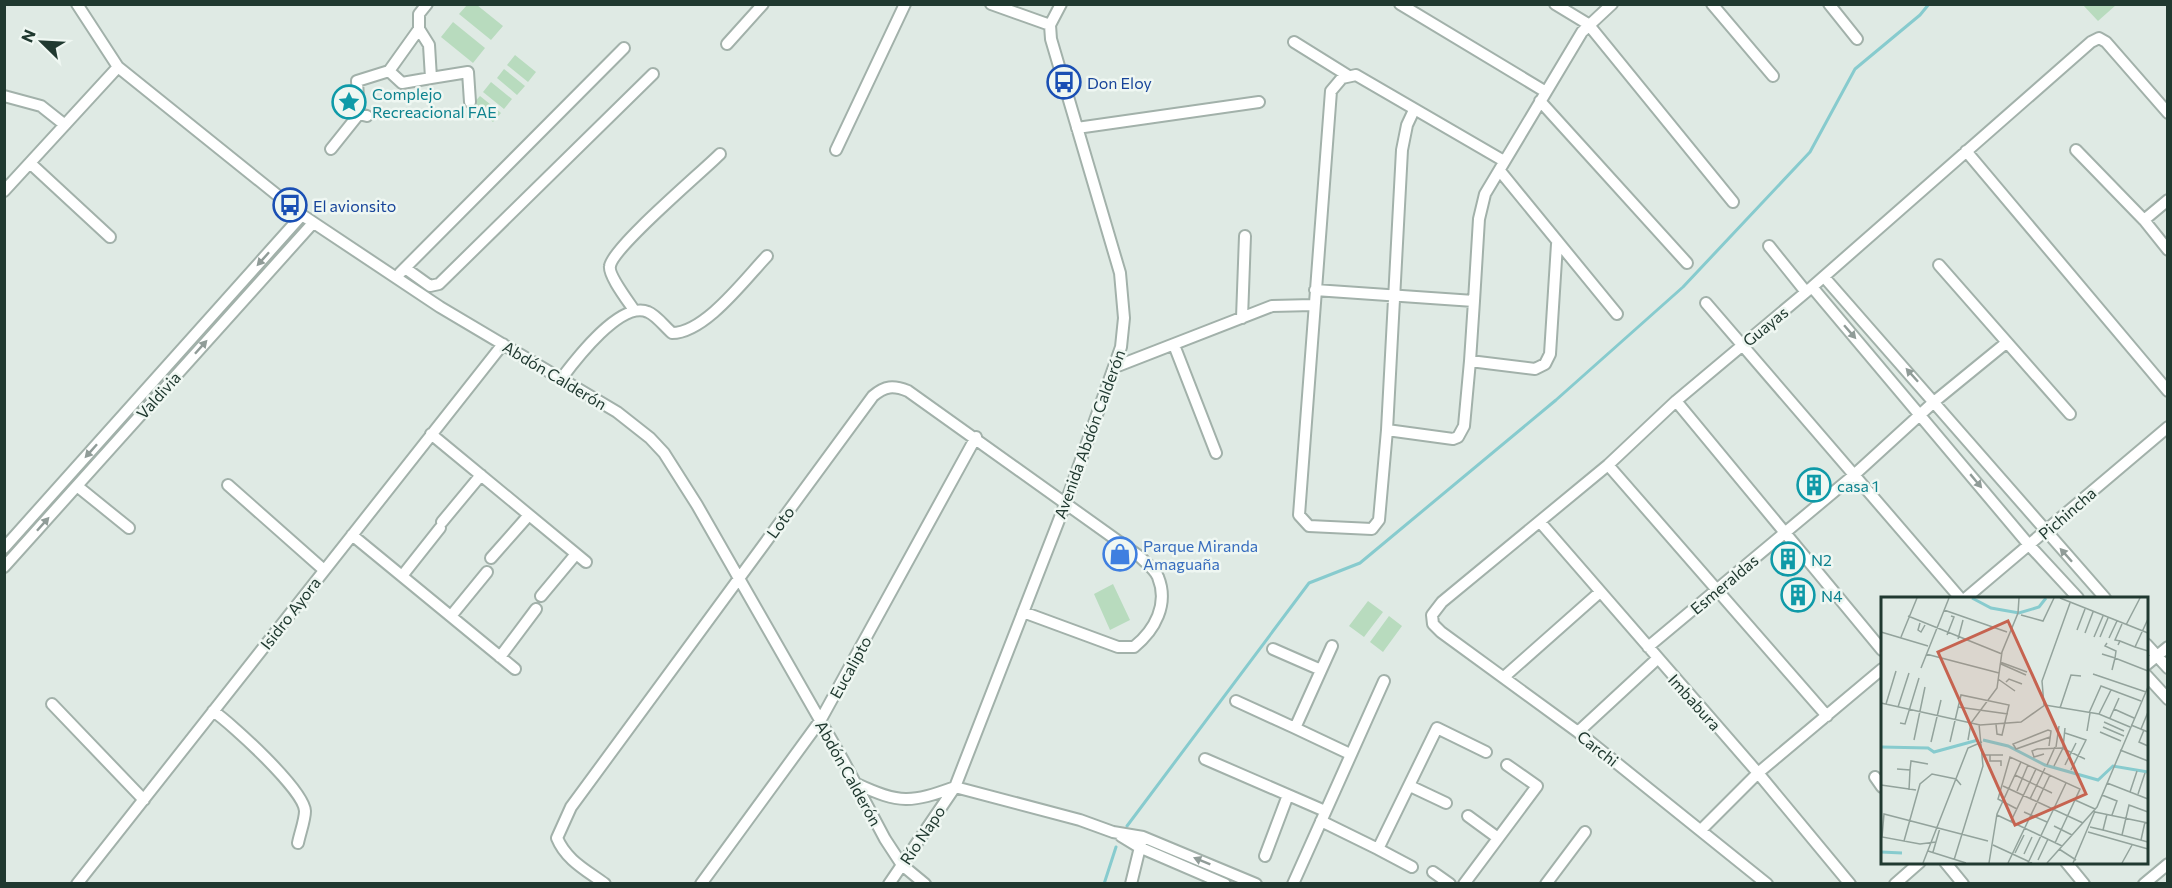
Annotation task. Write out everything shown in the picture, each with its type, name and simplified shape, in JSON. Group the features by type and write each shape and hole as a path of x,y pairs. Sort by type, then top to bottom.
{"street":[{"name":"Abdón Calderón","path":"77,4 118,67 302,215 436,304 622,416 650,438 664,453 738,579 857,784 885,839 902,865 925,884"},
{"path":"332,149 363,115 357,81 389,71 419,29 420,14 427,4"},
{"path":"726,44 763,4"},
{"path":"836,150 905,4"},
{"path":"991,4 1050,25 1061,4"},
{"path":"1400,4 1543,96 1687,263"},
{"path":"1555,4 1588,24 1733,202"},
{"path":"1712,4 1773,76"},
{"path":"1829,4 1857,39"},
{"path":"1387,430 1453,439 1458,437 1464,426 1481,205 1543,96 1588,24 1607,6"},
{"name":"Avenida Abdón Calderón","path":"955,787 1066,502 1121,347 1124,318 1120,273 1051,39 1050,25"},
{"path":"419,29 429,45 432,78"},
{"name":"Guayas","path":"1432,615 1442,602 1608,465 1676,401 1809,290 1966,151 2099,38 2112,48 2168,113"},
{"path":"1294,42 1347,75 1356,75 1502,166 1557,243 1617,314"},
{"path":"396,278 624,48"},
{"path":"4,191 118,67"},
{"path":"389,71 402,83 468,72 470,102"},
{"path":"436,304 435,286 653,74"},
{"path":"1347,75 1335,85 1329,101 1299,515 1309,526 1372,529 1379,520 1387,430 1402,150 1407,125 1414,110"},
{"path":"4,96 41,106 65,125"},
{"path":"1077,128 1259,102"},
{"path":"2076,150 2144,220 2168,250"},
{"path":"1966,151 2168,391"},
{"path":"634,310 610,273 612,260 636,233 720,154"},
{"path":"30,163 110,237"},
{"path":"2144,220 2168,200"},
{"name":"Valdivia","path":"4,548 302,215"},
{"name":"Valdivia","path":"4,567 313,223"},
{"path":"1242,318 1245,236"},
{"path":"1470,361 1530,370 1545,364 1550,354 1557,243"},
{"path":"1769,246 1921,414 2029,545 2077,597"},
{"path":"561,379 605,328 634,310 650,312 672,333 681,333 700,325 767,256"},
{"path":"1939,265 2070,414"},
{"path":"405,268 430,286 435,286"},
{"path":"1824,277 1935,401 2045,532 2104,597"},
{"path":"1315,290 1474,301"},
{"path":"1706,303 1959,597"},
{"path":"1115,367 1272,306 1313,305"},
{"path":"1921,414 2006,343"},
{"name":"Isidro Ayora","path":"77,884 503,344"},
{"path":"1174,345 1216,453"},
{"name":"Loto","path":"605,884 566,855 557,838 571,807 873,396 882,388 895,386 908,391 1140,555 1157,575 1163,597 1158,618 1145,638 1134,647 1118,647 1023,612"},
{"path":"1676,401 1788,530 1881,649"},
{"name":"Esmeraldas","path":"1648,647 1854,475 1921,414"},
{"name":"Pichincha","path":"1967,597 2168,427"},
{"path":"107,433 117,441"},
{"path":"431,434 586,562"},
{"name":"Eucalipto","path":"701,884 820,722 976,437"},
{"path":"1608,465 1827,716"},
{"path":"402,576 481,475"},
{"path":"228,485 324,570"},
{"path":"77,486 129,528"},
{"path":"491,558 529,515"},
{"name":"Imbabura","path":"1540,522 1758,773 1850,884"},
{"path":"352,535 515,669"},
{"path":"541,596 576,554"},
{"path":"451,616 487,572"},
{"path":"1504,677 1600,592"},
{"path":"500,657 536,609"},
{"name":"Carchi","path":"1432,615 1433,624 1441,632 1578,732 1767,884"},
{"path":"1295,728 1332,646"},
{"path":"2148,646 2168,668"},
{"path":"2148,663 2168,647"},
{"path":"1273,650 1321,670"},
{"path":"1578,732 1657,659"},
{"path":"1701,830 1758,773 1881,670"},
{"path":"2148,677 2168,699"},
{"path":"1293,884 1384,681"},
{"path":"1236,701 1350,754"},
{"path":"52,704 144,800"},
{"path":"213,711 289,783 300,797 305,810 298,843"},
{"path":"1378,849 1437,728 1486,752"},
{"path":"1205,759 1288,795 1412,867"},
{"path":"1464,884 1537,786 1507,765"},
{"path":"1875,777 1881,786"},
{"path":"857,784 884,796 914,801 955,787 1080,820 1256,884"},
{"path":"1410,786 1446,803"},
{"name":"Río Napo","path":"889,884 955,787"},
{"path":"1264,856 1288,795"},
{"path":"1468,816 1498,838"},
{"path":"1546,884 1585,832"},
{"path":"1131,884 1141,842"},
{"path":"1141,842 1225,884"},
{"path":"1895,884 1918,864"},
{"path":"1948,864 1963,884"},
{"path":"2069,864 2084,884"},
{"path":"2144,884 2168,864"},
{"path":"1433,872 1449,884"}],"green space":[{"path":"467,5 477,5 503,26 491,40 459,14"},
{"path":"2083,5 2116,5 2098,21"},
{"path":"453,22 485,48 473,63 441,37"},
{"path":"515,55 536,72 528,82 507,65"},
{"path":"504,69 525,86 517,95 497,78"},
{"path":"491,82 512,99 504,109 483,92"},
{"path":"480,96 501,113 493,122 472,105"},
{"path":"1113,584 1130,620 1110,630 1094,594"},
{"path":"1368,601 1383,612 1364,637 1349,626"},
{"path":"1389,616 1402,626 1383,652 1370,642"}],"waterway":[{"path":"1127,826 1309,583 1360,563 1556,400 1683,287 1810,152 1855,69 1920,15 1929,4"},
{"path":"1104,884 1116,847"}],"place":[{"name":"Don Eloy","path":"1064,82"},
{"name":"Complejo Recreacional FAE","path":"349,102"},
{"name":"El avionsito","path":"290,205"},
{"name":"casa 1","path":"1814,485"},
{"name":"Parque Miranda Amaguaña","path":"1120,554"},
{"name":"N2","path":"1788,559"},
{"name":"N4","path":"1798,595"}]}
